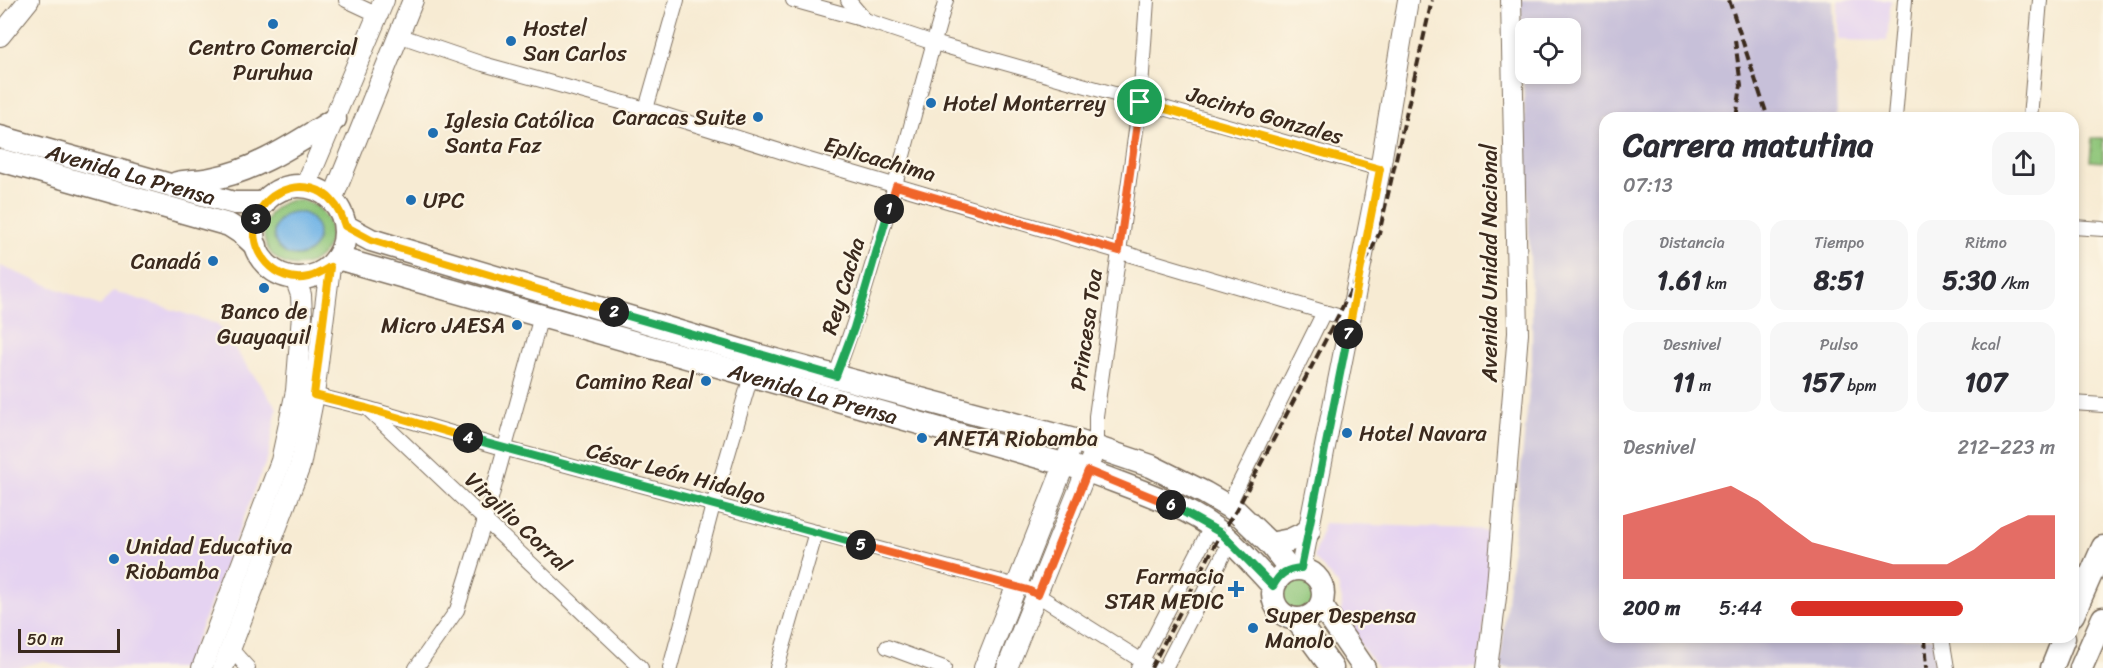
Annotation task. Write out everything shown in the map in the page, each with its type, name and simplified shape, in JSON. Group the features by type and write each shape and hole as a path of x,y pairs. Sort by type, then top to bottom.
{"main road":[{"path":"166,184 211,179 256,165 335,119"},
{"name":"Avenida La Prensa","path":"0,137 234,203 264,203"},
{"name":"Avenida La Prensa","path":"0,160 229,225 256,246"},
{"path":"290,187 305,187 319,191 332,200 345,226 344,243 333,263 319,274 307,278 282,275 270,268 256,246 254,235 255,224 264,203 276,193 290,187"},
{"name":"Avenida La Prensa","path":"345,226 371,240 760,356 1074,440 1151,466 1236,511 1296,569"},
{"name":"Avenida La Prensa","path":"333,263 541,316 1088,471 1159,499 1211,527 1230,542 1273,586"},
{"path":"1270,544 1290,540 1309,531"},
{"path":"2079,600 2103,547"},
{"path":"1296,569 1310,571 1318,578 1322,586 1321,605 1315,613 1306,618 1296,619 1286,616 1277,608 1273,598 1273,586 1283,573 1296,569"},
{"path":"1321,605 1364,668"},
{"path":"2081,668 2103,618"},
{"path":"1296,619 1332,668"},
{"path":"2052,668 2062,643"}],"street":[{"path":"0,15 12,0"},
{"path":"0,36 29,0"},
{"path":"305,187 381,8 346,0"},
{"path":"332,200 413,0"},
{"path":"646,109 677,0"},
{"name":"Jacinto Gonzales","path":"794,0 934,43 1380,169"},
{"path":"848,0 864,20"},
{"name":"Rey Cacha","path":"836,376 854,328 896,186 946,0"},
{"name":"Princesa Toa","path":"1096,447 1095,416 1140,102 1148,0"},
{"path":"1296,569 1309,531 1351,320 1380,169 1408,0"},
{"name":"Avenida Unidad Nacional","path":"1487,668 1496,597 1518,333 1511,0"},
{"path":"1895,112 1905,0"},
{"path":"2031,112 2040,0"},
{"name":"Eplicachima","path":"398,35 483,64 646,109 896,186 1351,320"},
{"path":"2079,227 2103,229"},
{"path":"223,668 300,466 314,395 333,263"},
{"path":"202,668 281,461 296,391 302,315 301,295 295,278"},
{"path":"1228,506 1324,312"},
{"path":"417,667 457,610 485,520 541,316"},
{"path":"670,668 713,505 751,376"},
{"name":"César León Hidalgo","path":"314,395 1028,590 1144,666"},
{"path":"2079,403 2103,405"},
{"name":"Virgilio Corral","path":"366,408 641,668"},
{"path":"1007,668 1064,464 1074,440 1095,416"},
{"path":"984,668 1028,590 1088,471 1096,447"},
{"path":"1144,666 1211,527"},
{"path":"777,668 816,532"},
{"path":"1165,668 1230,542"},
{"path":"1943,643 1947,668"},
{"path":"887,647 944,668"},
{"path":"230,648 248,668"}],"shaded area":[{"path":"1520,0 1833,0 1837,112 1599,112 1599,643 1934,643 1935,668 1500,668 1532,363 1523,84 1581,84 1581,18 1521,18"},
{"path":"1838,0 1891,0 1887,41 1838,40"},
{"name":"Unidad Educativa Riobamba","path":"0,266 100,306 113,291 217,324 277,408 268,456 185,668 66,668 43,661 18,668 0,668"},
{"path":"1324,523 1495,530 1479,668 1378,668 1341,619 1342,600 1338,585 1314,558"}],"green space":[{"path":"2092,138 2103,138 2103,162 2090,161"},
{"path":"290,200 304,200 316,205 325,214 330,233 328,246 321,257 304,266 290,266 278,261 269,252 264,240 264,226 269,214 278,205"},
{"path":"1298,574 1313,580 1319,595 1313,610 1298,616 1283,610 1277,595 1283,580"}],"water":[{"path":"296,212 312,218 318,234 312,250 296,256 280,250 274,234 280,218"}],"railway":[{"path":"1151,668 1221,533 1236,511 1379,234 1432,0"},
{"path":"1729,0 1766,112"},
{"path":"1735,40 1741,86 1737,112"},
{"path":"1925,643 1927,668"}],"place":[{"name":"Centro Comercial Puruhua","path":"273,24"},
{"name":"Hostel San Carlos","path":"511,41"},
{"name":"Hotel Monterrey","path":"931,103"},
{"name":"Caracas Suite","path":"758,117"},
{"name":"Iglesia Católica Santa Faz","path":"433,133"},
{"name":"UPC","path":"411,200"},
{"name":"Canadá","path":"213,261"},
{"name":"Banco de Guayaquil","path":"264,288"},
{"name":"Micro JAESA","path":"517,325"},
{"name":"Camino Real","path":"706,381"},
{"name":"Hotel Navara","path":"1347,433"},
{"name":"ANETA Riobamba","path":"922,438"},
{"name":"Unidad Educativa Riobamba","path":"114,559"},
{"name":"Farmacia STAR MEDIC","path":"1236,589"},
{"name":"Super Despensa Manolo","path":"1253,628"}],"route":[{"path":"1140,102 1380,169 1301,568 1290,569 1283,573 1273,586 1221,533 1194,516 1159,499 1088,471 1038,595 1028,590 314,395 330,267 307,278 282,275 270,268 262,258 254,235 258,213 264,203 276,193 290,187 305,187 319,191 332,200 345,226 371,240 760,356 836,376 854,328 896,186 1119,251 1140,102"}]}
